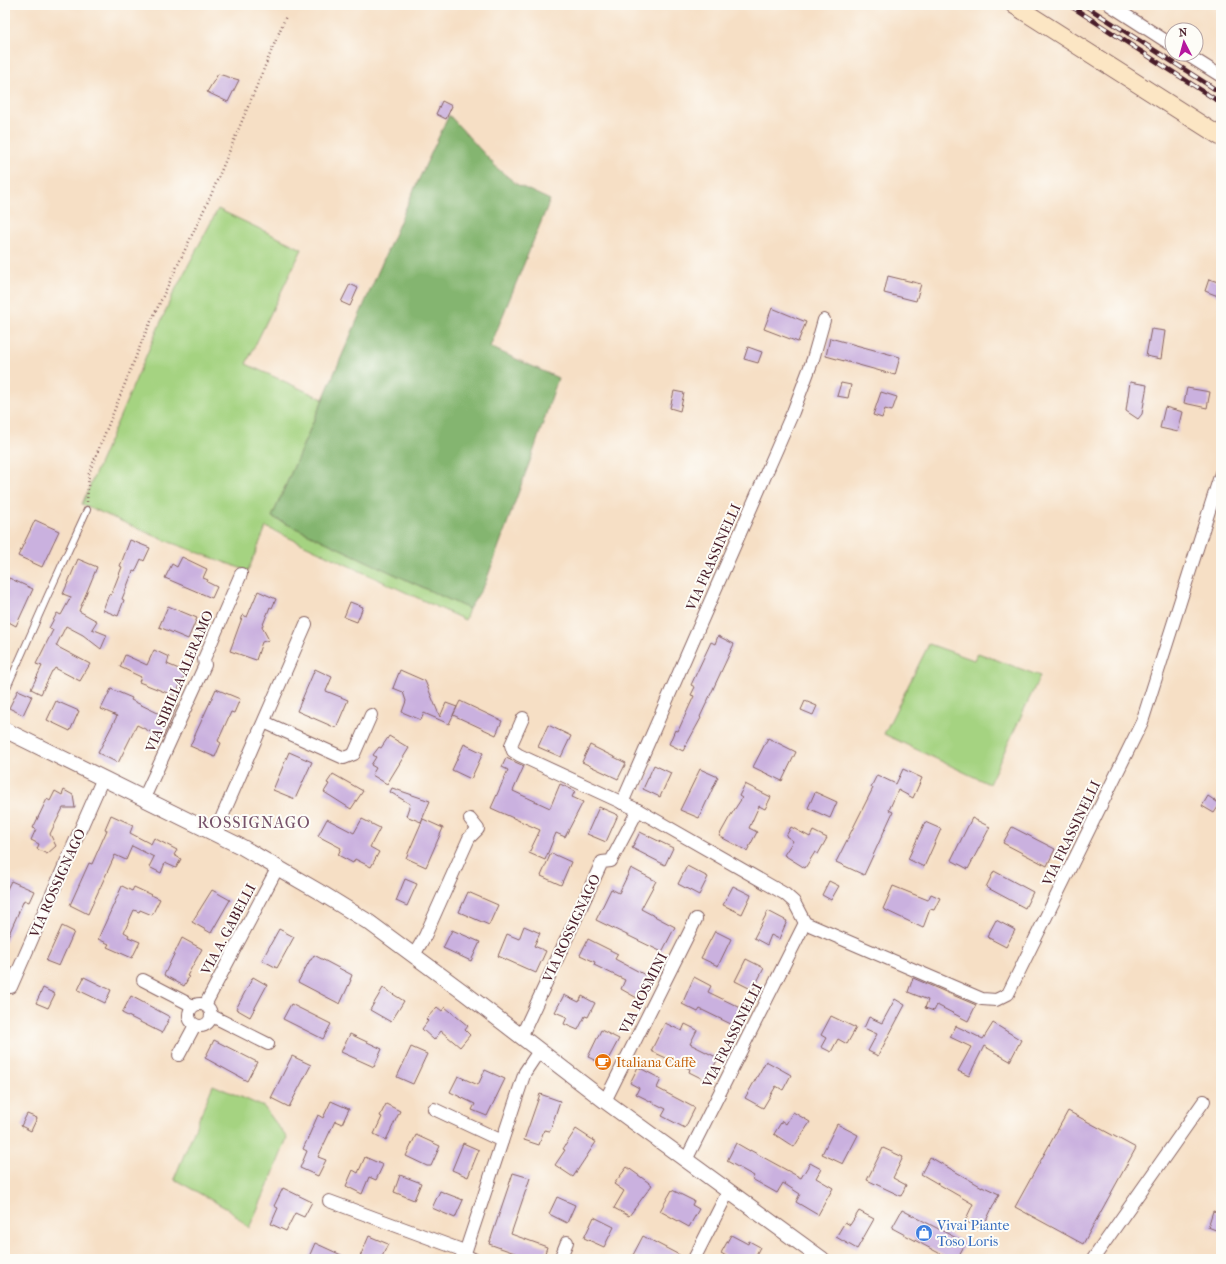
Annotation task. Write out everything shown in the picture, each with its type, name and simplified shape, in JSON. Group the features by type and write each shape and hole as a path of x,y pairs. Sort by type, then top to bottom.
{"main road":[{"path":"1014,5 1221,137"}],"street":[{"path":"1110,5 1164,40"},
{"path":"1199,62 1221,76"},
{"name":"VIA FRASSINELLI","path":"622,803 792,412 813,358 824,320"},
{"name":"VIA FRASSINELLI","path":"686,1160 805,923 982,999 996,1000 1008,994 1142,722 1221,473"},
{"name":"VIA SIBILLA ALERAMO","path":"144,798 205,665 204,659 241,574"},
{"path":"215,833 306,624"},
{"path":"264,722 344,758 354,754 371,715"},
{"path":"524,718 511,745 513,751 638,810 785,894 794,902 805,923"},
{"path":"5,730 215,833 278,868 370,923 414,955 605,1102 822,1259"},
{"name":"VIA ROSSIGNAGO","path":"11,987 103,778"},
{"name":"VIA ROSSIGNAGO","path":"521,1037 602,862 611,861 638,810"},
{"path":"414,955 425,936 469,838 478,829 470,820"},
{"name":"VIA A. GABELLI","path":"205,1005 278,868"},
{"name":"VIA ROSMINI","path":"605,1102 696,919"},
{"path":"143,980 193,1006"},
{"path":"212,1016 208,1023 204,1026 199,1026 192,1022 189,1014 193,1006 201,1003 209,1007 212,1016 268,1044"},
{"path":"179,1055 195,1025"},
{"path":"329,1202 459,1250 467,1258 502,1141 525,1072 539,1051"},
{"path":"1093,1259 1204,1101"},
{"path":"434,1109 502,1141"},
{"path":"694,1259 728,1192"},
{"path":"560,1259 568,1242"}],"lane":[{"path":"5,692 87,510"}],"path":[{"path":"87,510 89,473 139,349 211,195 286,16"}],"green space":[{"path":"449,115 498,169 518,185 550,200 490,347 558,378 534,450 485,584 469,609 272,517 411,196"},
{"path":"218,209 302,249 246,364 323,399 272,517 469,609 465,620 266,527 248,571 164,540 82,504 172,296"},
{"path":"929,644 974,660 978,653 1040,676 989,784 884,734"},
{"path":"213,1085 264,1107 287,1138 271,1179 249,1228 231,1211 174,1179"}],"building":[{"path":"218,74 239,80 228,102 207,92"},
{"path":"442,101 452,106 446,119 436,114"},
{"path":"888,276 921,284 916,301 884,293"},
{"path":"1209,279 1221,283 1218,296 1205,291"},
{"path":"350,284 358,288 350,306 341,302"},
{"path":"772,308 806,322 798,342 764,329"},
{"path":"1151,329 1165,331 1161,359 1146,356"},
{"path":"830,338 900,357 895,375 826,356"},
{"path":"748,347 762,352 758,363 744,359"},
{"path":"1130,382 1147,385 1142,414 1138,419 1126,411"},
{"path":"841,383 851,385 848,398 837,396"},
{"path":"1187,388 1210,392 1207,408 1184,403"},
{"path":"674,391 684,393 680,411 670,408"},
{"path":"881,392 897,397 892,411 885,409 882,418 873,415"},
{"path":"1165,407 1183,412 1178,432 1160,428"},
{"path":"35,520 59,531 42,567 18,556"},
{"path":"130,540 150,548 144,561 141,559 135,572 133,571 122,599 124,600 118,616 103,610 109,594 111,595 122,567 120,566"},
{"path":"182,557 207,569 203,578 208,580 207,582 217,587 212,598 165,578 172,564 177,567"},
{"path":"78,559 97,567 79,611 97,621 92,629 107,635 101,649 83,635 66,626 56,646 90,664 80,681 55,668 52,671 41,694 31,689 42,666 36,664 53,630 49,628 57,613 61,615 71,597 63,594"},
{"path":"9,578 33,589 16,626 5,620 5,588"},
{"path":"258,591 276,599 272,608 270,607 262,627 269,640 262,642 256,660 230,651 243,615 247,617"},
{"path":"350,602 363,607 357,622 344,617"},
{"path":"168,606 197,618 188,639 159,627"},
{"path":"718,636 734,644 700,717 701,718 683,751 669,744 675,730 678,731 694,696 691,695 695,687 691,685 711,642 715,644"},
{"path":"154,650 169,657 167,664 186,672 175,696 139,682 141,677 120,667 125,655 147,665"},
{"path":"315,669 332,677 326,691 348,700 336,728 297,711"},
{"path":"400,670 425,681 440,717 446,703 457,707 449,724 424,713 421,720 402,712 406,701 403,692 393,688"},
{"path":"111,689 132,698 131,700 162,715 169,699 178,703 163,738 137,725 118,763 98,753 117,716 101,709"},
{"path":"216,689 240,699 234,713 231,712 218,741 221,743 215,757 190,746"},
{"path":"18,690 32,696 23,715 9,708"},
{"path":"56,701 79,711 70,731 47,720"},
{"path":"460,701 502,721 496,735 453,715"},
{"path":"805,701 817,706 813,715 801,710"},
{"path":"548,725 571,736 561,757 538,747"},
{"path":"389,736 409,748 387,784 372,775 376,768 371,765 376,757 373,755 379,747 381,748"},
{"path":"768,738 796,752 782,781 753,767"},
{"path":"464,744 483,753 471,779 452,770"},
{"path":"590,745 626,763 618,779 582,762"},
{"path":"289,752 312,762 295,799 273,790"},
{"path":"506,758 524,766 513,791 550,808 560,784 575,791 572,797 583,802 565,837 556,833 545,860 529,853 540,830 491,808 508,770 502,767"},
{"path":"654,765 671,773 660,797 643,789"},
{"path":"700,769 718,777 699,818 680,810"},
{"path":"903,769 922,778 913,798 898,790 889,810 893,812 864,875 836,862 873,788 871,787 877,775 896,784"},
{"path":"333,774 363,791 351,809 324,792 329,784 327,783"},
{"path":"745,784 771,797 765,809 759,806 749,828 757,832 747,851 719,836 742,798 739,796"},
{"path":"392,788 430,801 421,822 406,816 410,804 390,792"},
{"path":"64,790 73,795 75,808 63,808 50,834 56,846 47,854 37,849 39,844 31,840 36,829 33,828 47,799 50,801 55,791 62,795"},
{"path":"815,792 837,802 830,818 808,808"},
{"path":"1208,796 1220,804 1214,813 1202,806"},
{"path":"599,807 618,815 606,842 587,834"},
{"path":"111,815 133,825 130,833 151,844 154,838 177,850 174,855 181,859 176,868 165,863 161,873 149,867 154,857 132,846 126,860 115,855 88,914 70,905 89,863 92,864 107,830 105,829"},
{"path":"972,818 990,827 968,869 951,860"},
{"path":"327,819 354,833 362,819 380,828 370,847 379,852 371,867 355,859 353,863 338,855 341,848 318,836"},
{"path":"423,819 443,828 426,867 406,858"},
{"path":"925,822 941,829 924,867 908,859"},
{"path":"791,827 810,837 813,831 827,838 818,854 815,852 805,868 784,855 793,841 786,836"},
{"path":"1012,827 1055,849 1047,866 1003,843"},
{"path":"640,832 673,848 665,865 632,848"},
{"path":"551,853 571,862 561,885 541,876"},
{"path":"687,866 708,877 699,895 678,884"},
{"path":"631,868 656,881 641,909 675,927 662,952 596,920 611,889 619,893"},
{"path":"994,871 1033,892 1025,908 986,887"},
{"path":"405,879 417,884 407,906 396,901"},
{"path":"11,881 34,891 29,902 24,900 5,943 5,893"},
{"path":"829,881 839,886 831,900 822,895"},
{"path":"122,886 132,891 134,887 160,899 152,915 140,910 139,912 134,910 124,932 129,935 128,937 140,942 132,958 107,947 109,944 98,939"},
{"path":"733,886 751,895 742,914 723,905"},
{"path":"893,886 928,900 931,894 940,898 934,910 930,909 923,928 883,909"},
{"path":"212,890 230,900 211,933 192,922"},
{"path":"468,892 498,905 489,925 459,912"},
{"path":"768,911 787,921 779,939 771,935 767,945 754,938"},
{"path":"996,920 1015,930 1006,947 987,937"},
{"path":"62,926 74,932 59,966 46,961"},
{"path":"524,926 540,933 534,946 546,951 536,973 498,956 507,934 519,939"},
{"path":"279,929 294,937 277,968 262,960"},
{"path":"452,930 480,942 471,961 443,948"},
{"path":"715,931 731,939 718,966 701,958"},
{"path":"182,938 202,949 187,976 189,977 184,986 164,975"},
{"path":"588,939 618,954 615,959 649,977 637,998 621,989 625,980 594,965 595,962 580,955"},
{"path":"314,955 352,975 340,1004 298,982"},
{"path":"746,959 764,968 753,990 735,981"},
{"path":"84,977 111,990 105,1003 78,990"},
{"path":"253,977 267,985 250,1017 236,1009"},
{"path":"694,977 711,986 708,992 743,1009 735,1026 700,1009 698,1012 682,1004"},
{"path":"913,978 976,1005 968,1021 937,1005 934,1011 925,1008 928,1000 908,992"},
{"path":"43,988 55,994 48,1008 36,1003"},
{"path":"383,988 404,1001 391,1022 370,1010"},
{"path":"564,995 579,1002 582,996 595,1003 588,1017 585,1016 578,1030 564,1024 567,1017 555,1012"},
{"path":"131,996 170,1017 162,1033 122,1013"},
{"path":"895,999 905,1005 878,1056 868,1051 877,1034 864,1028 869,1017 882,1023"},
{"path":"291,1004 331,1024 323,1039 283,1019"},
{"path":"437,1007 442,1011 445,1007 468,1026 465,1030 470,1035 460,1047 441,1031 434,1040 422,1029 428,1021 426,1019"},
{"path":"831,1016 856,1028 847,1044 838,1039 831,1052 821,1047 826,1038 821,1035"},
{"path":"665,1023 682,1031 685,1024 697,1030 690,1044 718,1058 707,1081 689,1072 690,1069 651,1051"},
{"path":"993,1023 1021,1040 1010,1061 984,1046 969,1076 958,1071 971,1047 950,1037 956,1026 983,1039"},
{"path":"601,1030 619,1039 605,1065 588,1057"},
{"path":"350,1034 382,1049 374,1067 341,1052"},
{"path":"214,1040 257,1062 247,1081 205,1058"},
{"path":"411,1047 427,1054 413,1084 397,1077"},
{"path":"292,1056 311,1065 289,1107 271,1098"},
{"path":"766,1061 791,1075 783,1090 776,1086 763,1108 745,1098"},
{"path":"638,1067 661,1079 657,1088 695,1108 685,1128 662,1116 666,1109 636,1094 639,1088 630,1083"},
{"path":"485,1070 505,1079 487,1116 472,1110 475,1104 450,1092 458,1076 478,1085"},
{"path":"540,1094 560,1101 550,1131 544,1130 539,1145 524,1140"},
{"path":"331,1101 349,1109 342,1124 335,1121 318,1157 326,1160 318,1176 300,1168 307,1151 303,1149 318,1115 323,1118"},
{"path":"386,1104 400,1111 386,1140 374,1134"},
{"path":"1068,1111 1136,1148 1083,1244 1015,1207"},
{"path":"793,1112 810,1122 794,1147 774,1134 782,1121 786,1124"},
{"path":"27,1114 37,1118 31,1131 21,1126"},
{"path":"837,1124 858,1135 843,1164 822,1154"},
{"path":"576,1129 596,1142 573,1177 555,1165"},
{"path":"416,1135 440,1146 431,1166 427,1166 406,1156"},
{"path":"463,1143 479,1150 468,1177 452,1170"},
{"path":"736,1143 801,1178 810,1163 821,1169 816,1178 833,1188 818,1215 796,1202 800,1194 783,1183 777,1193 752,1179 754,1176 727,1161"},
{"path":"883,1148 903,1157 893,1178 906,1185 901,1196 867,1180"},
{"path":"365,1157 383,1165 376,1180 369,1177 362,1194 346,1186 353,1170 358,1173"},
{"path":"930,1157 982,1187 999,1194 982,1229 965,1221 973,1204 921,1174"},
{"path":"627,1167 652,1185 629,1216 614,1208 624,1191 614,1184"},
{"path":"513,1173 530,1178 511,1234 547,1247 543,1259 532,1259 489,1244"},
{"path":"400,1175 421,1183 414,1200 394,1192"},
{"path":"283,1188 312,1202 304,1217 295,1213 286,1231 271,1224 278,1208 274,1206"},
{"path":"672,1190 694,1201 692,1205 699,1209 689,1227 660,1211"},
{"path":"440,1191 463,1200 455,1218 432,1208"},
{"path":"557,1197 575,1205 567,1223 549,1214"},
{"path":"902,1210 964,1242 964,1246 957,1259 950,1259 892,1228"},
{"path":"859,1211 874,1219 857,1249 836,1237 845,1222 850,1225"},
{"path":"1213,1211 1221,1213 1221,1232 1208,1227"},
{"path":"594,1217 614,1227 604,1247 584,1238"},
{"path":"731,1235 748,1244 749,1241 760,1247 754,1259 725,1259 726,1256 721,1253"},
{"path":"369,1236 388,1244 381,1259 359,1259"},
{"path":"643,1236 687,1259 641,1259 633,1255"},
{"path":"315,1243 350,1259 308,1259"}],"railway":[{"path":"1069,5 1221,103"},
{"path":"1084,5 1221,93"}],"place":[{"name":"Italiana Caffè","path":"603,1062"},
{"name":"Vivai Piante Toso Loris","path":"924,1233"}],"district":[{"name":"ROSSIGNAGO","path":"254,822"}]}
